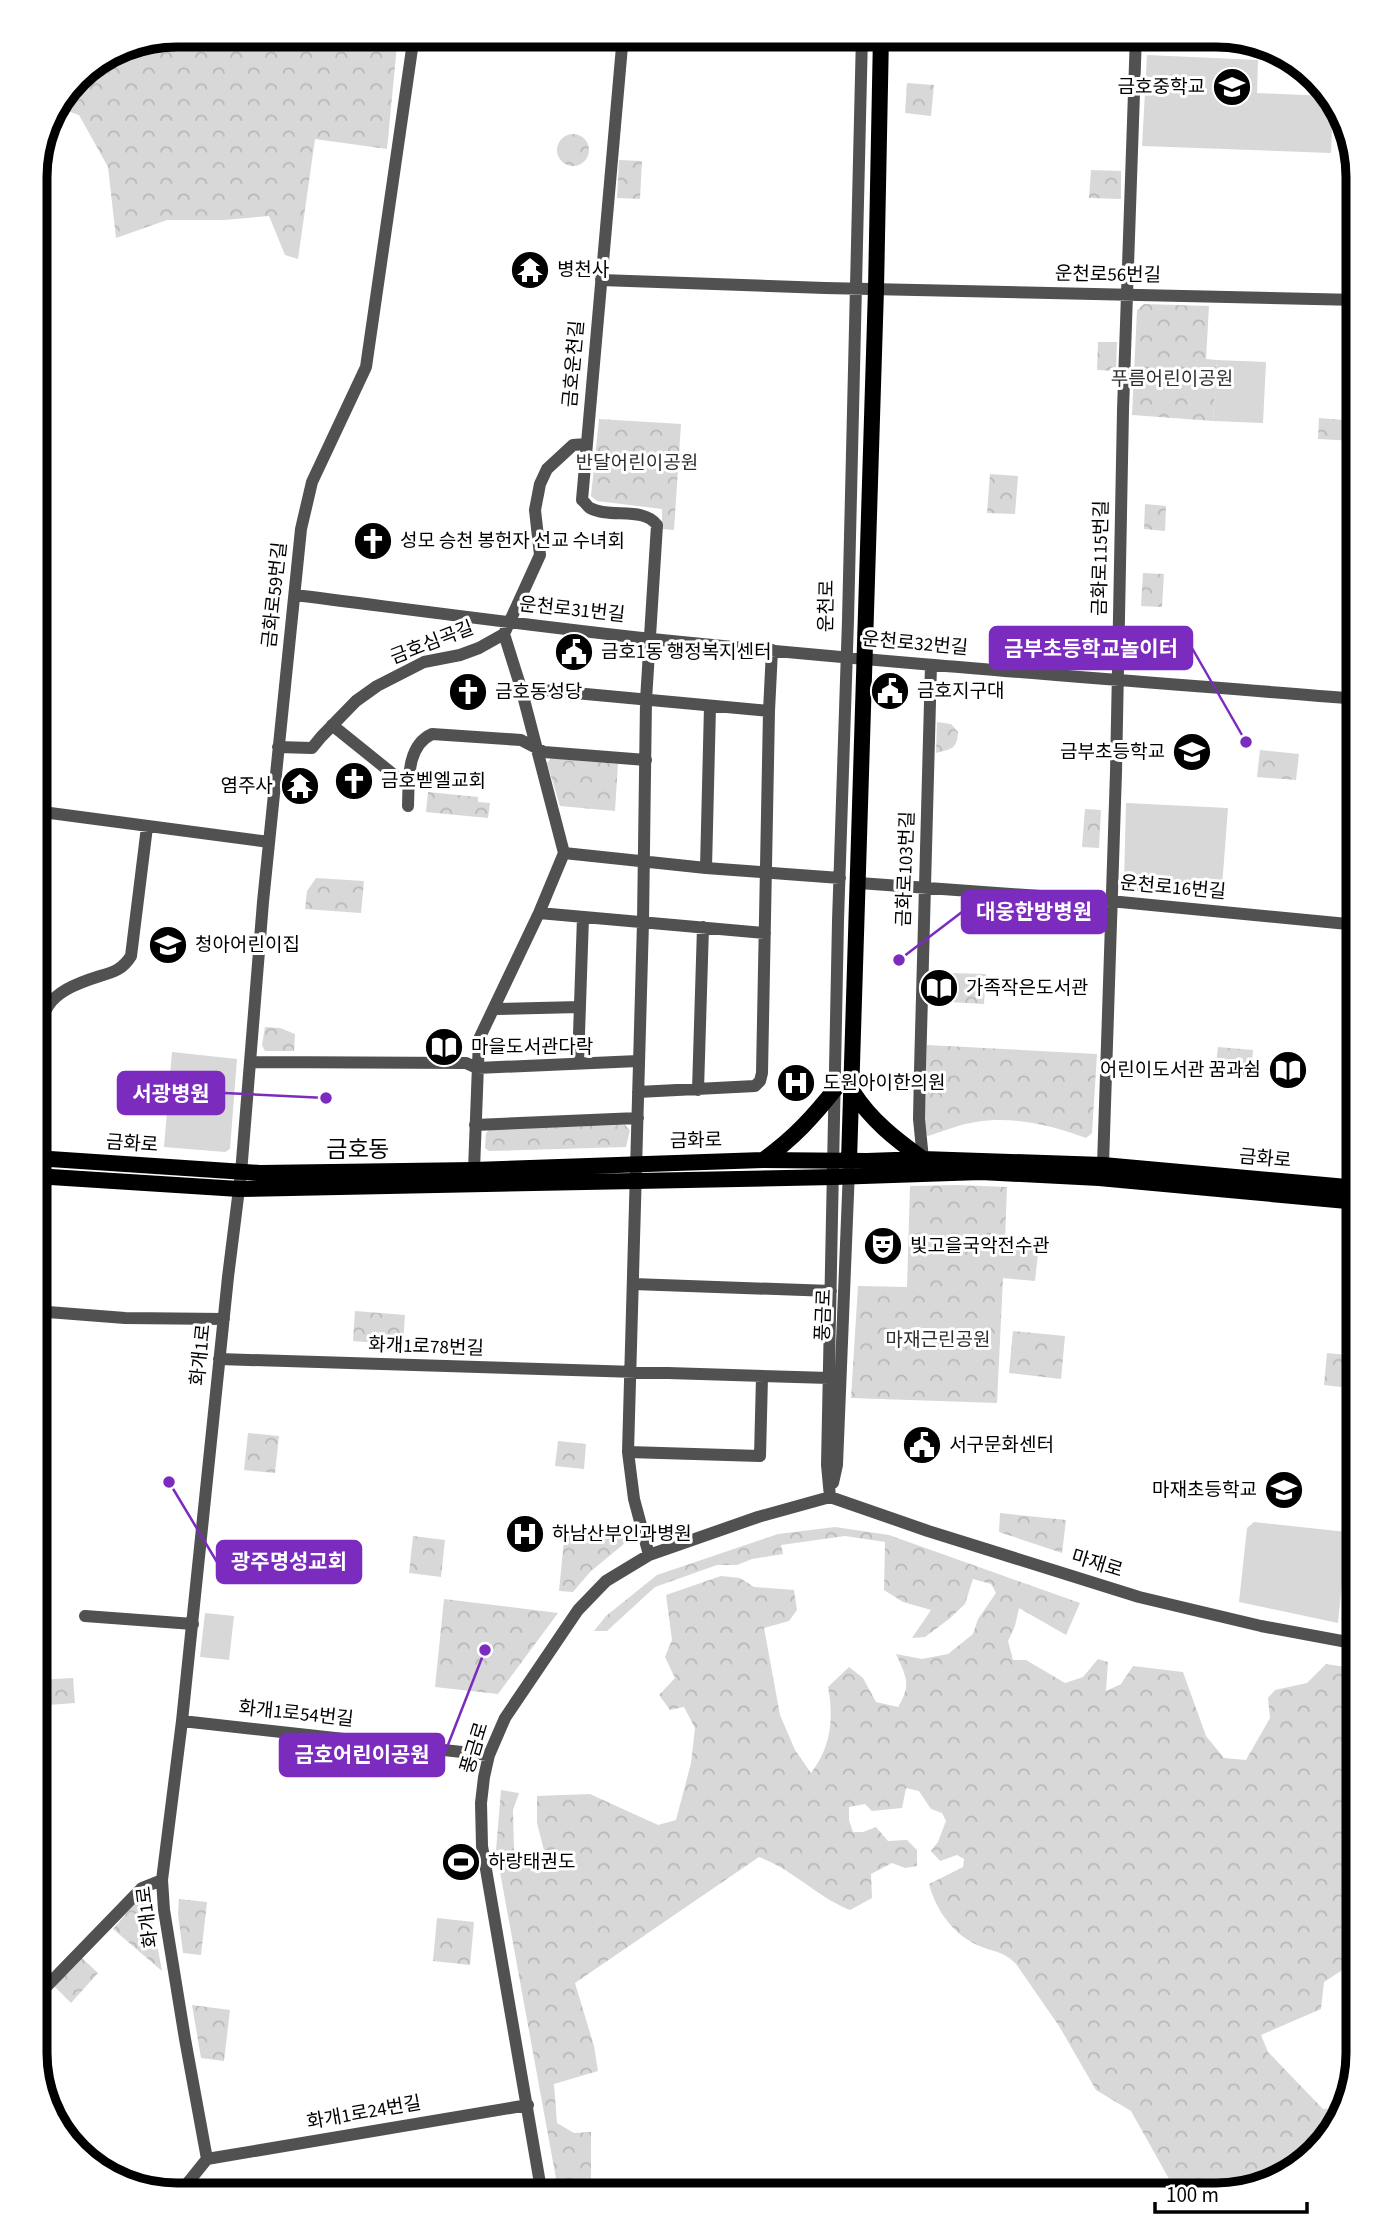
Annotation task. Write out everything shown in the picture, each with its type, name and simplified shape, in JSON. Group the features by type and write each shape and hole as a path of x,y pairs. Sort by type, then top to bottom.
{"main road":[{"name":"운천로","path":"841,1169 853,1092 881,48"},
{"path":"763,1160 812,1119 836,1088"},
{"path":"853,1092 885,1131 923,1158"},
{"name":"금화로","path":"47,1176 240,1181 637,1181 841,1169 923,1158 1103,1165 1346,1187"},
{"name":"금화로","path":"47,1159 240,1181 763,1160 841,1169 1073,1176 1346,1201"}],"street":[{"name":"금화로59번길","path":"240,1181 269,842 301,529 312,482 366,368 412,48"},
{"name":"금호운천길","path":"622,48 582,500 590,508 646,517 654,520 657,525 650,638"},
{"name":"운천로","path":"841,1169 836,1088 862,48"},
{"name":"금화로115번길","path":"1103,1165 1136,48"},
{"name":"운천로56번길","path":"601,280 856,289 1346,300"},
{"path":"474,1170 479,1039 539,913 564,853 506,628 540,555 535,510 540,484 547,469 573,445 586,444"},
{"name":"운천로31번길","path":"295,594 506,628 650,638 846,658"},
{"name":"금호심곡길","path":"278,747 312,748 356,701 377,686 425,662 479,648 506,628"},
{"path":"649,1555 634,1499 628,1452 637,1181 646,700 650,638"},
{"path":"638,1093 755,1086 760,1081 772,650"},
{"name":"운천로32번길","path":"846,658 1346,698"},
{"name":"금화로103번길","path":"923,1158 919,1119 931,665"},
{"path":"520,688 769,711"},
{"path":"706,868 710,706"},
{"path":"332,725 409,788"},
{"path":"408,806 412,757 423,739 429,735 521,740 544,752 646,760"},
{"path":"48,813 269,842"},
{"path":"48,1006 51,999 78,983 120,970 131,956 147,827"},
{"path":"564,853 706,868 840,878"},
{"name":"운천로16번길","path":"859,883 1110,901 1346,924"},
{"path":"539,913 765,933"},
{"path":"578,1063 583,917"},
{"path":"698,1090 703,928"},
{"path":"495,1009 580,1007"},
{"path":"250,1062 466,1063 477,1068 638,1061"},
{"path":"475,1125 638,1118"},
{"name":"풍금로","path":"830,1497 827,1465 831,1291 841,1169"},
{"name":"풍금로","path":"830,1497 837,1465 841,1169"},
{"name":"화개1로","path":"207,2159 164,1910 162,1880 193,1624 223,1319 240,1181"},
{"path":"633,1284 831,1291"},
{"path":"47,1312 125,1318 223,1319"},
{"name":"화개1로78번길","path":"219,1359 829,1378"},
{"path":"628,1452 760,1456 762,1377"},
{"name":"풍금로","path":"540,2182 482,1846 481,1803 489,1755 505,1718 578,1610 606,1581 649,1555 769,1513 830,1497"},
{"name":"마재로","path":"830,1497 928,1531 1139,1597 1261,1626 1346,1642"},
{"path":"85,1616 193,1624"},
{"name":"화개1로54번길","path":"182,1721 489,1755"},
{"path":"47,1980 142,1888 162,1880"},
{"name":"화개1로24번길","path":"207,2159 528,2105"},
{"path":"188,2182 207,2159"}],"green space":[{"path":"397,48 387,149 315,139 298,259 285,255 269,216 224,220 167,220 116,238 108,167 79,115 66,110 85,85 105,69 127,57 152,50"},
{"name":"금호중학교","path":"1147,55 1258,60 1257,93 1317,96 1332,121 1331,153 1142,146"},
{"path":"907,83 934,85 931,116 905,113"},
{"path":"573,134 584,139 589,150 584,161 573,166 562,161 557,150 562,139"},
{"path":"619,160 642,161 640,199 617,198"},
{"path":"1091,170 1121,171 1121,199 1089,198"},
{"name":"푸름어린이공원","path":"1144,304 1209,306 1206,359 1217,360 1213,421 1132,415 1137,310"},
{"path":"1098,342 1117,342 1116,371 1097,370"},
{"path":"1217,360 1266,362 1263,423 1213,421"},
{"path":"1319,418 1346,420 1346,441 1318,439"},
{"name":"반달어린이공원","path":"599,419 681,424 674,530 662,529 662,509 597,501 591,496"},
{"path":"990,474 1018,476 1015,514 987,513"},
{"path":"1145,504 1166,506 1165,531 1144,529"},
{"path":"1143,573 1164,574 1162,607 1141,606"},
{"path":"937,722 951,724 958,732 952,748 936,753"},
{"path":"1260,750 1299,754 1296,780 1257,777"},
{"path":"551,758 618,764 615,811 560,806 547,763"},
{"path":"428,792 478,797 478,802 490,803 488,818 426,812"},
{"path":"1126,803 1228,808 1221,900 1130,890 1124,882"},
{"path":"1085,809 1101,810 1099,848 1082,847"},
{"path":"316,878 364,881 361,913 305,909 307,891"},
{"path":"950,973 986,974 984,1004 949,1002"},
{"path":"265,1027 280,1028 295,1034 294,1051 265,1051 262,1045"},
{"path":"927,1045 1097,1054 1092,1133 1086,1138 1046,1126 990,1120 958,1126 928,1136 924,1133"},
{"path":"1218,1047 1253,1050 1251,1076 1215,1072"},
{"path":"172,1052 237,1059 230,1149 225,1152 164,1147"},
{"path":"625,1125 630,1130 626,1147 489,1151 485,1148 486,1133 490,1129"},
{"name":"마재근린공원","path":"910,1186 1007,1187 1005,1240 1039,1244 1035,1281 1003,1278 997,1403 851,1398 858,1286 907,1287"},
{"path":"355,1311 405,1315 403,1345 353,1341"},
{"path":"1013,1331 1065,1336 1061,1379 1009,1373"},
{"path":"1327,1353 1346,1355 1346,1388 1324,1385"},
{"path":"248,1433 279,1436 275,1473 244,1470"},
{"path":"558,1441 586,1444 584,1469 555,1466"},
{"path":"1000,1513 1066,1520 1062,1553 999,1532"},
{"path":"1254,1522 1346,1532 1338,1623 1239,1602 1247,1528"},
{"path":"835,1527 889,1535 1080,1603 1066,1635 1019,1608 1008,1641 1013,1660 1026,1660 1065,1683 1083,1677 1098,1659 1108,1662 1106,1691 1121,1684 1133,1666 1183,1672 1206,1736 1224,1758 1246,1760 1270,1718 1268,1698 1275,1690 1307,1683 1326,1664 1346,1667 1346,1969 1324,1982 1321,2009 1261,2035 1268,2052 1323,2109 1333,2108 1314,2139 1302,2151 1266,2173 1250,2178 1233,2182 1171,2183 1131,2111 1096,2090 1059,2026 1016,1964 1003,1954 972,1943 948,1922 936,1904 929,1884 963,1867 964,1859 957,1855 940,1861 931,1851 938,1842 946,1821 942,1813 931,1809 919,1791 906,1788 902,1808 872,1811 865,1804 849,1807 853,1832 863,1832 876,1827 888,1841 907,1840 917,1850 917,1866 905,1868 892,1863 871,1874 872,1898 850,1910 826,1898 772,1862 759,1857 575,1983 594,2046 598,2071 554,2084 557,2123 574,2133 591,2132 591,2182 557,2182 496,1850 501,1790 519,1793 513,1810 514,1850 532,1866 548,1866 537,1823 537,1796 590,1794 658,1825 676,1820 691,1763 695,1728 684,1707 670,1710 659,1695 675,1678 665,1657 672,1640 666,1595 721,1576 740,1578 754,1587 794,1590 797,1610 789,1621 764,1628 780,1715 795,1750 811,1773 827,1743 831,1721 828,1687 849,1667 863,1678 876,1702 898,1707 905,1692 906,1680 896,1654 922,1659 948,1654 973,1634 978,1619 996,1593 991,1584 973,1579 965,1604 925,1637 912,1638 931,1610 903,1602 884,1590 885,1542 845,1536 781,1545 783,1554 752,1559 737,1565 717,1565 655,1587 607,1631 594,1631 606,1616 657,1575 778,1534"},
{"path":"565,1530 631,1538 590,1572 573,1592 559,1591"},
{"path":"413,1536 445,1540 441,1577 409,1573"},
{"path":"444,1599 558,1613 498,1694 435,1687"},
{"path":"205,1613 234,1616 229,1660 200,1657"},
{"path":"73,1678 75,1703 47,1705 47,1679"},
{"path":"139,1899 151,1901 162,1971 113,1929"},
{"path":"179,1899 207,1902 201,1955 183,1953 178,1914"},
{"path":"437,1918 474,1922 470,1965 433,1961"},
{"path":"82,1958 98,1973 71,2003 54,1986"},
{"path":"192,2005 230,2010 224,2061 201,2058"}],"place":[{"name":"금호중학교","path":"1232,87"},
{"name":"병천사","path":"530,270"},
{"name":"성모 승천 봉헌자 선교 수녀회","path":"373,541"},
{"name":"금호1동 행정복지센터","path":"574,652"},
{"name":"금호지구대","path":"890,691"},
{"name":"금호동성당","path":"468,692"},
{"name":"금부초등학교놀이터","path":"1246,742"},
{"name":"금부초등학교","path":"1192,752"},
{"name":"금호벧엘교회","path":"354,781"},
{"name":"염주사","path":"300,786"},
{"name":"청아어린이집","path":"168,945"},
{"name":"대웅한방병원","path":"899,960"},
{"name":"가족작은도서관","path":"939,988"},
{"name":"마을도서관다락","path":"444,1047"},
{"name":"어린이도서관 꿈과쉼","path":"1288,1070"},
{"name":"도원아이한의원","path":"796,1083"},
{"name":"서광병원","path":"326,1098"},
{"name":"빛고을국악전수관","path":"883,1246"},
{"name":"서구문화센터","path":"922,1445"},
{"name":"광주명성교회","path":"169,1482"},
{"name":"마재초등학교","path":"1284,1490"},
{"name":"하남산부인과병원","path":"525,1534"},
{"name":"금호어린이공원","path":"485,1650"},
{"name":"하랑태권도","path":"461,1862"}],"district":[{"name":"금호동","path":"358,1149"}]}
